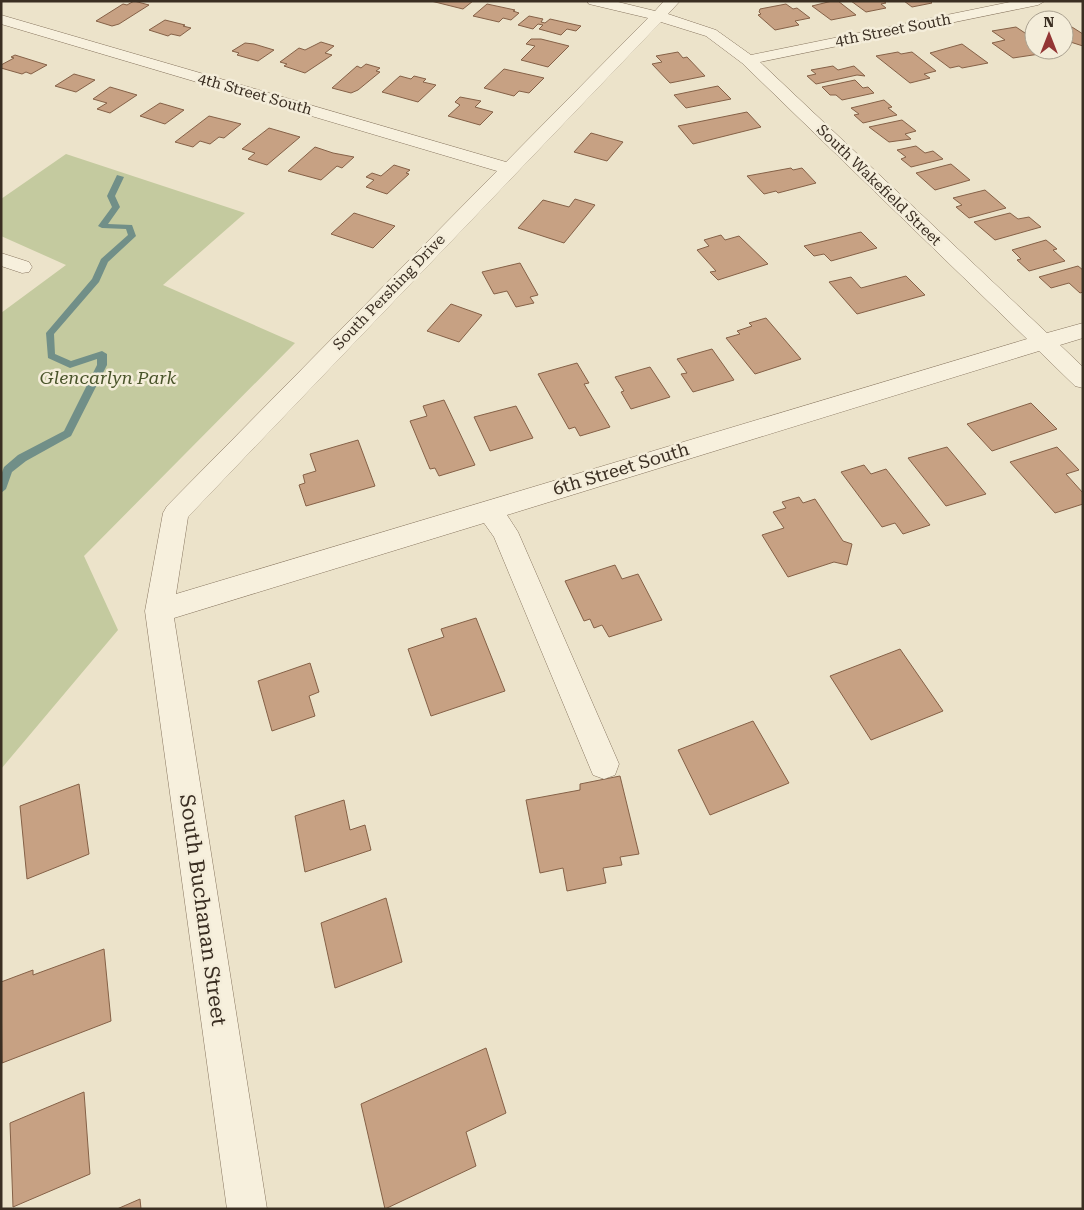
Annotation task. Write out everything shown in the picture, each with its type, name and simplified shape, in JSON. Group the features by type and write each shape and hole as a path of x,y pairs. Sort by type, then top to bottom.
{"street":[{"name":"South Wakefield Street","path":"594,1 666,9 711,33 748,60 1083,380"},
{"name":"4th Street South","path":"748,60 1038,1"},
{"name":"South Pershing Drive","path":"159,611 176,513 666,9"},
{"name":"4th Street South","path":"1,19 509,169"},
{"path":"1,259 22,267"},
{"name":"6th Street South","path":"159,611 1083,330"},
{"path":"489,510 505,532 604,764"},
{"name":"South Buchanan Street","path":"159,611 247,1209"}],"green space":[{"name":"Glencarlyn Park","path":"66,154 245,213 163,285 295,343 84,556 118,630 1,769 1,313 66,265 1,236 1,199"}],"building":[{"path":"134,1 149,5 119,24 112,26 96,21 123,4 127,5"},
{"path":"431,1 473,1 463,9"},
{"path":"838,1 856,15 831,20 812,6"},
{"path":"851,1 883,1 886,3 881,4 886,8 866,12"},
{"path":"904,1 930,1 932,3 912,7"},
{"path":"487,4 515,10 513,11 519,13 511,20 503,18 499,22 473,16"},
{"path":"786,4 793,9 797,8 810,18 795,21 799,25 775,30 758,15 761,14 759,12 760,9"},
{"path":"529,16 543,19 541,22 545,23 550,19 581,26 576,31 567,29 561,35 539,29 543,25 538,24 533,29 518,25"},
{"path":"165,20 191,28 180,36 171,34 168,36 149,30"},
{"path":"1016,27 1024,32 1024,56 1013,58 992,43 1005,40 992,31"},
{"path":"1074,28 1083,34 1083,46 1074,43"},
{"path":"531,39 541,39 569,46 548,67 521,60 535,46 526,44"},
{"path":"321,42 334,46 325,53 332,55 305,73 284,66 287,64 280,62 299,48 305,50"},
{"path":"245,43 274,50 258,61 237,55 239,53 232,51"},
{"path":"962,44 988,63 962,68 959,66 950,68 930,53"},
{"path":"678,52 683,58 687,57 705,76 670,83 652,64 662,62 656,56"},
{"path":"898,52 901,54 912,52 936,71 924,74 930,78 910,83 876,56"},
{"path":"15,55 47,65 31,74 26,72 22,74 1,68 1,65 14,58 11,57"},
{"path":"366,64 380,68 376,71 380,72 358,90 351,93 332,88 357,66 361,68"},
{"path":"833,66 838,70 854,66 865,76 857,75 816,84 807,76 816,74 811,70"},
{"path":"504,69 544,78 529,93 519,91 514,96 484,88"},
{"path":"74,74 95,80 76,92 55,86"},
{"path":"400,76 411,79 414,76 426,79 423,82 436,85 418,102 382,92"},
{"path":"855,80 863,88 868,87 874,93 842,100 836,95 830,95 822,87"},
{"path":"718,86 731,99 686,108 674,95"},
{"path":"110,87 137,95 110,113 97,109 107,103 93,99"},
{"path":"460,97 481,101 475,107 493,112 480,125 448,116 460,105 455,102"},
{"path":"884,100 892,107 888,108 897,115 863,123 854,115 859,114 851,108"},
{"path":"160,103 184,110 165,124 140,116"},
{"path":"747,112 761,127 693,144 678,126"},
{"path":"209,116 241,124 224,138 219,137 210,144 200,141 193,147 175,142"},
{"path":"902,120 916,131 905,134 911,139 889,142 869,127"},
{"path":"269,128 300,137 267,165 248,159 255,153 242,149"},
{"path":"591,133 623,142 607,161 574,152"},
{"path":"916,146 925,153 933,151 943,159 911,167 901,159 906,157 897,150"},
{"path":"315,147 354,157 342,168 337,166 321,180 288,171"},
{"path":"951,164 970,180 935,190 916,173"},
{"path":"394,165 410,170 406,173 409,174 387,194 366,187 374,180 366,177 372,173 381,176"},
{"path":"791,168 793,170 802,168 816,183 778,193 776,191 764,194 747,176"},
{"path":"985,190 1006,208 969,218 956,207 962,205 953,198"},
{"path":"575,199 595,205 564,243 518,228 543,200 569,207"},
{"path":"354,213 395,226 373,248 331,234"},
{"path":"1010,213 1018,219 1029,217 1041,227 995,240 974,222"},
{"path":"861,232 877,248 831,261 824,254 814,256 804,246"},
{"path":"721,235 725,240 739,236 768,264 718,280 710,272 716,271 697,250 709,246 704,240"},
{"path":"1046,240 1057,249 1053,250 1065,261 1029,271 1017,260 1021,259 1012,250"},
{"path":"520,263 538,295 530,297 534,303 516,307 507,291 494,294 482,272"},
{"path":"1078,266 1083,270 1083,292 1080,293 1069,283 1051,288 1039,277"},
{"path":"906,276 925,295 857,314 829,282 851,277 861,288"},
{"path":"451,304 482,315 459,342 427,331"},
{"path":"766,318 801,359 755,374 726,338 740,334 737,331 752,326 749,323"},
{"path":"712,349 734,380 693,392 681,374 687,373 677,359"},
{"path":"577,363 589,383 584,384 610,427 580,436 575,427 569,429 538,374"},
{"path":"650,367 670,397 631,409 621,392 624,391 615,377"},
{"path":"444,400 475,465 439,476 435,468 430,469 410,421 427,416 423,406"},
{"path":"1031,403 1057,429 992,451 967,424"},
{"path":"516,406 533,438 490,451 474,417"},
{"path":"358,440 375,486 306,506 299,485 305,483 303,475 316,471 310,454"},
{"path":"947,447 986,494 946,506 908,458"},
{"path":"1057,447 1079,470 1066,474 1083,493 1083,504 1055,513 1010,462"},
{"path":"864,465 871,474 886,469 930,525 903,534 895,523 882,527 841,472"},
{"path":"799,497 803,503 815,499 843,541 852,544 847,565 834,562 788,577 762,535 784,528 773,512 786,508 782,502"},
{"path":"615,565 622,579 638,574 662,620 609,637 602,625 594,628 590,619 584,621 565,581"},
{"path":"476,618 505,691 431,716 408,649 444,637 441,629"},
{"path":"900,649 943,711 871,740 830,676"},
{"path":"310,663 319,692 309,696 315,716 272,731 258,681"},
{"path":"753,721 789,783 710,815 678,750"},
{"path":"620,776 639,854 620,857 622,865 603,868 606,883 567,891 563,868 540,873 526,800 580,790 580,784"},
{"path":"79,784 89,854 27,879 20,806"},
{"path":"344,800 350,830 365,825 371,850 305,872 295,816"},
{"path":"386,898 402,962 335,988 321,923"},
{"path":"104,949 111,1021 2,1063 1,982 33,970 33,975"},
{"path":"486,1048 506,1113 466,1132 476,1166 385,1209 361,1104"},
{"path":"84,1092 90,1174 13,1207 10,1123"},
{"path":"140,1199 141,1209 117,1209"}],"waterway":[{"path":"1,489 8,470 22,458 68,433 102,365 102,354 70,365 51,356 50,333 96,280 104,261 132,236 129,227 102,226 116,207 111,196 120,177"}]}
